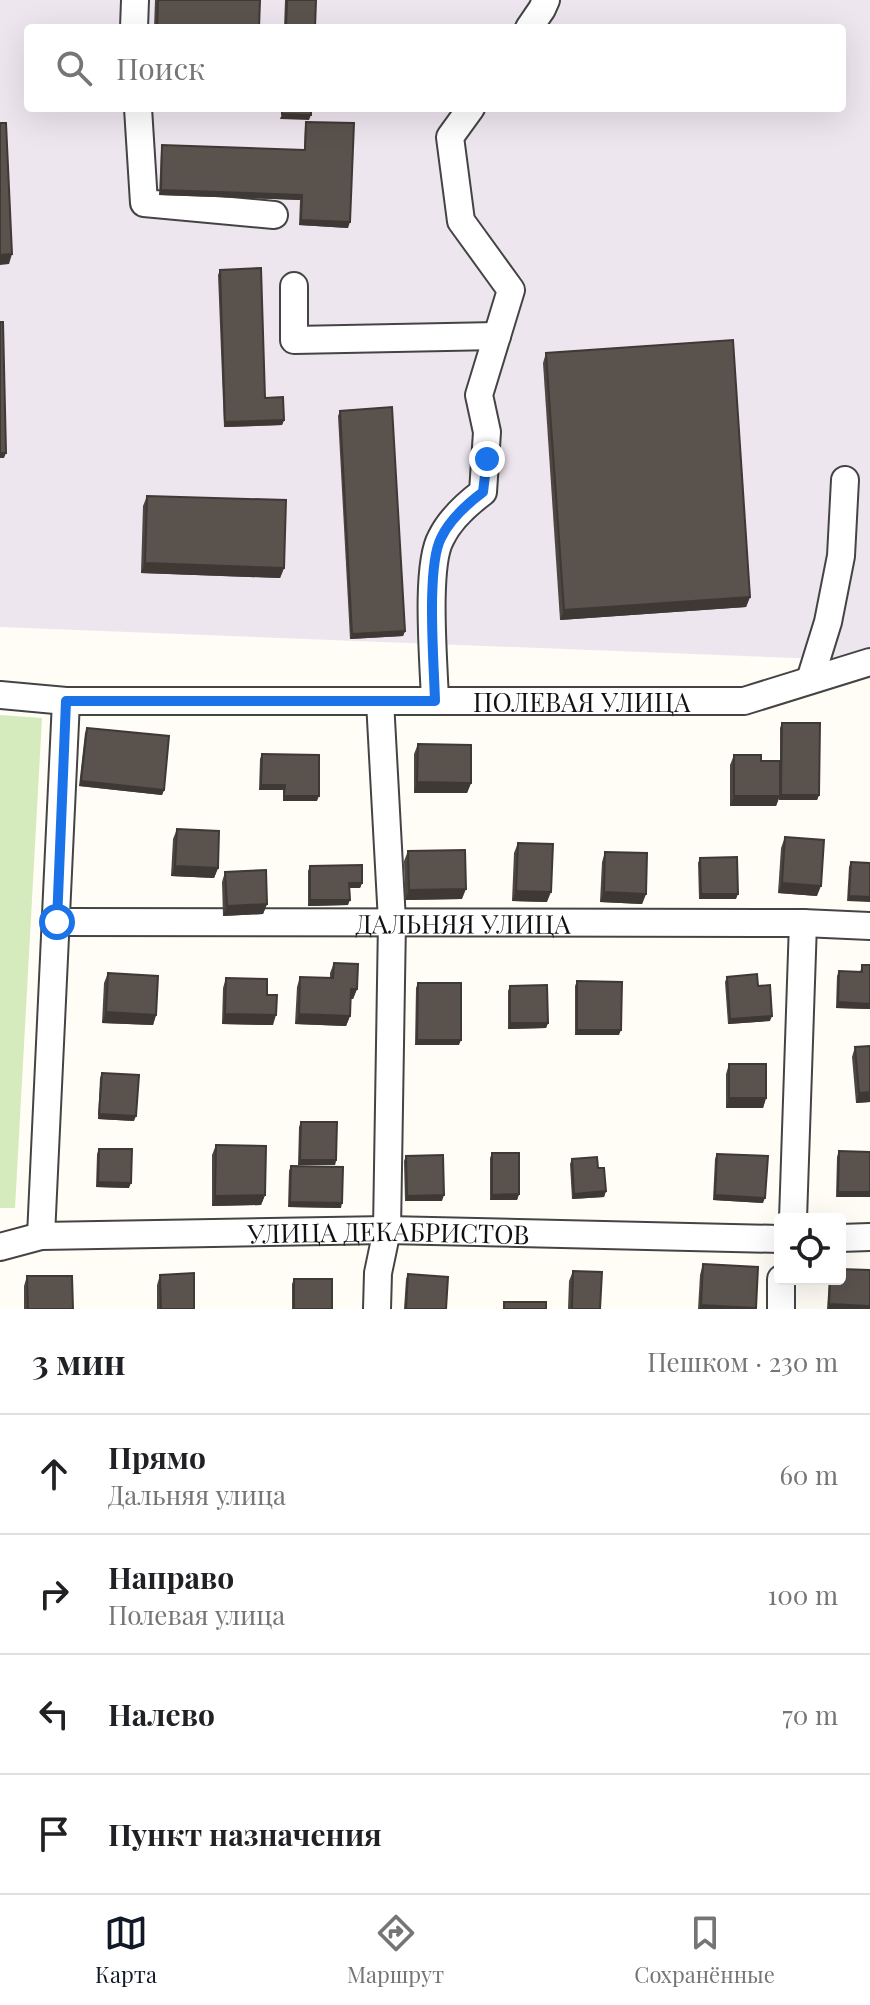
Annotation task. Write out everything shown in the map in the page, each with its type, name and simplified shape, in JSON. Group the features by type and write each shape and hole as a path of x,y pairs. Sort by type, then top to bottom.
{"street":[{"path":"134,24 135,0"},
{"path":"532,24 546,0"},
{"path":"138,112 144,203 274,215"},
{"path":"435,701 432,577 440,539 464,507 483,492 487,432 479,395 511,290 461,221 450,137 468,112"},
{"path":"294,286 294,340 497,336"},
{"path":"810,680 828,622 841,556 845,480"},
{"name":"ПОЛЕВАЯ УЛИЦА","path":"0,695 66,701 744,701 870,662"},
{"path":"41,1236 66,701"},
{"path":"377,1309 378,1273 387,1230 392,921 380,701"},
{"name":"ДАЛЬНЯЯ УЛИЦА","path":"57,922 803,923 870,926"},
{"path":"793,1213 803,923"},
{"name":"УЛИЦА ДЕКАБРИСТОВ","path":"0,1247 41,1236 387,1230 774,1239"},
{"path":"846,1238 870,1237"},
{"path":"781,1285 781,1309"}],"shaded area":[{"path":"0,0 870,0 870,661 0,627"}],"green space":[{"path":"0,715 42,718 15,1208 0,1208"}],"building":[{"path":"158,0 260,0 259,24 157,24"},
{"path":"287,0 316,0 315,24 286,24"},
{"path":"282,112 311,112 311,115"},
{"path":"306,122 354,123 350,222 301,220 302,195 161,190 162,145 305,150"},
{"path":"0,123 6,123 12,254 0,255"},
{"path":"261,268 265,398 283,397 284,420 225,422 220,270"},
{"path":"0,322 3,322 6,453 0,453"},
{"path":"733,340 750,597 564,610 546,353"},
{"path":"392,407 405,631 352,634 340,411"},
{"path":"147,496 286,500 284,568 145,563"},
{"path":"782,723 820,723 819,795 781,795"},
{"path":"87,728 169,736 164,790 81,781"},
{"path":"418,744 471,745 471,783 417,782"},
{"path":"262,754 319,755 319,796 284,796 285,785 261,785"},
{"path":"734,755 761,755 761,761 780,761 780,796 734,796"},
{"path":"177,829 219,831 218,868 175,866"},
{"path":"785,837 824,840 821,886 782,883"},
{"path":"518,843 553,844 551,892 516,891"},
{"path":"465,850 466,889 409,890 408,851"},
{"path":"605,852 647,853 646,894 604,892"},
{"path":"737,857 738,894 701,894 700,858"},
{"path":"851,862 870,863 870,897 849,896"},
{"path":"362,865 362,883 349,883 350,900 310,900 310,866"},
{"path":"266,870 267,904 227,906 225,872"},
{"path":"334,963 358,964 357,989 351,989 350,1016 299,1014 300,977 333,978"},
{"path":"862,965 870,965 870,1004 838,1002 839,971 862,972"},
{"path":"108,973 158,976 156,1015 106,1012"},
{"path":"757,974 758,986 770,985 772,1016 730,1019 727,977"},
{"path":"226,978 267,979 267,995 277,995 276,1015 225,1014"},
{"path":"577,981 622,982 621,1030 577,1030"},
{"path":"418,983 461,983 461,1040 417,1040"},
{"path":"547,985 548,1023 510,1023 510,986"},
{"path":"870,1046 870,1092 859,1093 855,1047"},
{"path":"729,1064 766,1064 766,1098 729,1098"},
{"path":"102,1073 139,1075 136,1116 99,1114"},
{"path":"301,1122 337,1122 336,1160 300,1160"},
{"path":"216,1145 266,1146 265,1195 215,1196"},
{"path":"99,1149 132,1149 131,1183 98,1182"},
{"path":"839,1151 870,1152 870,1192 838,1192"},
{"path":"492,1153 519,1153 519,1194 492,1195"},
{"path":"717,1154 768,1156 765,1198 715,1195"},
{"path":"443,1155 444,1195 407,1196 406,1156"},
{"path":"597,1157 598,1168 604,1168 606,1191 574,1194 572,1159"},
{"path":"291,1166 343,1167 342,1203 290,1202"},
{"path":"703,1264 758,1267 756,1308 701,1305"},
{"path":"846,1269 870,1270 870,1306 829,1304 830,1285 846,1285"},
{"path":"573,1271 602,1272 600,1309 572,1309"},
{"path":"194,1273 194,1309 161,1309 160,1275"},
{"path":"408,1274 448,1277 446,1309 406,1309"},
{"path":"27,1276 72,1276 73,1309 28,1309"},
{"path":"294,1279 332,1279 332,1309 294,1309"},
{"path":"504,1302 546,1302 546,1309 504,1309"}],"route":[{"path":"57,922 66,701 435,701 432,577 440,539 464,507 483,492 487,459"}]}
